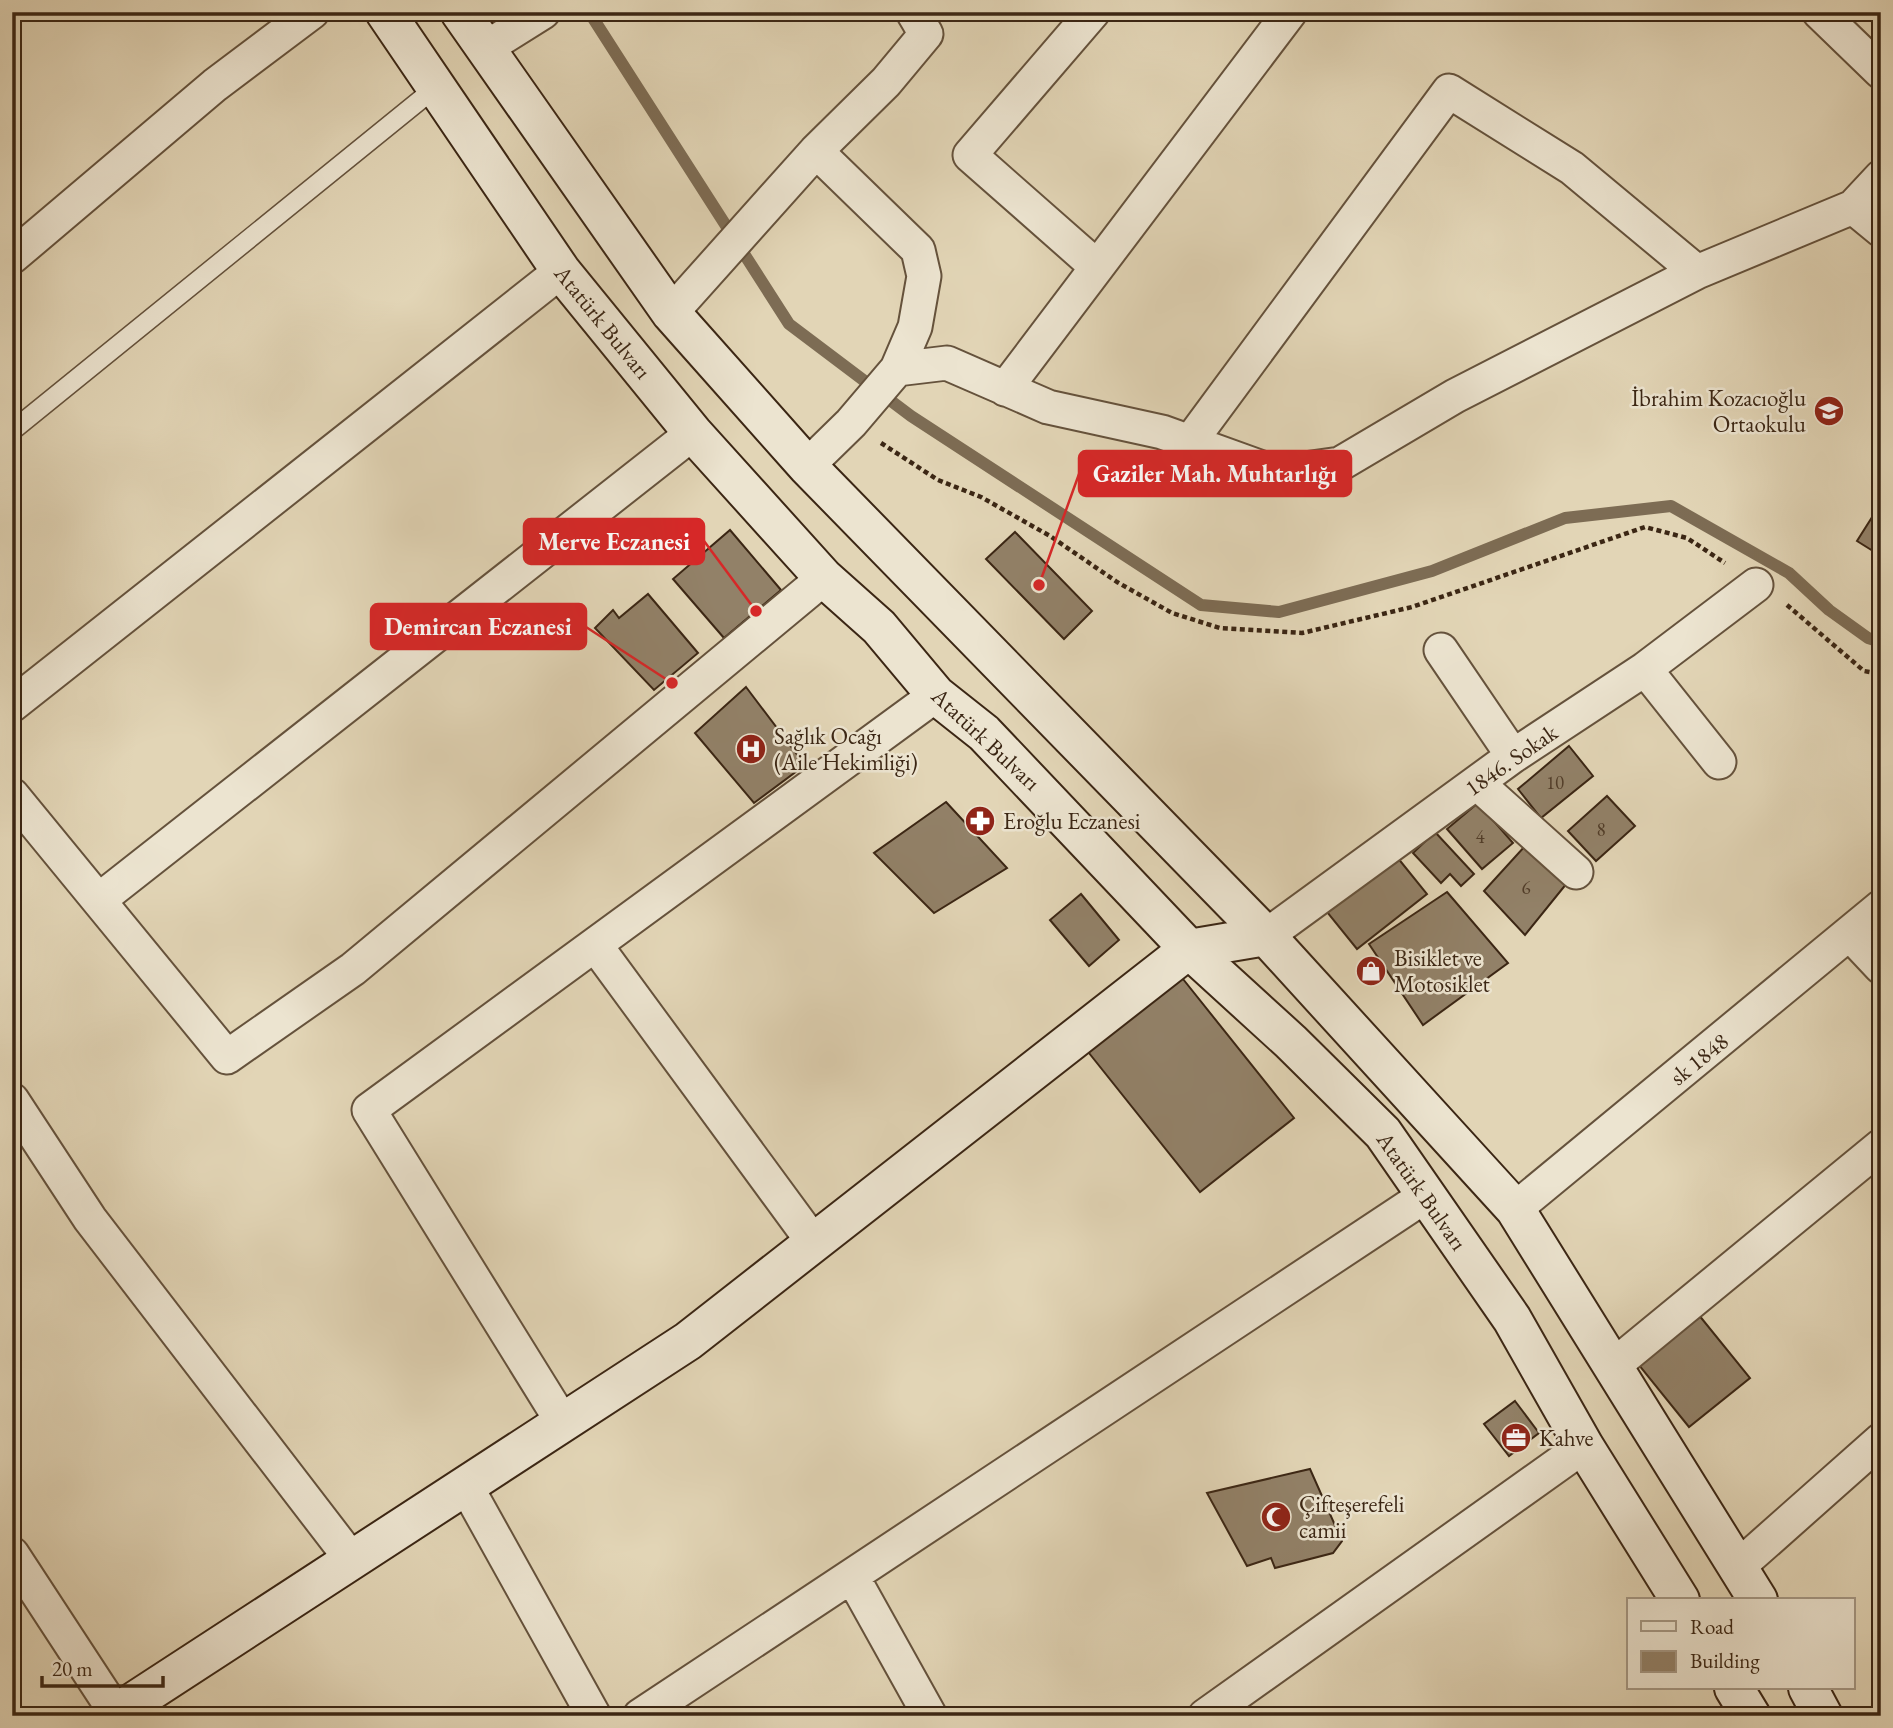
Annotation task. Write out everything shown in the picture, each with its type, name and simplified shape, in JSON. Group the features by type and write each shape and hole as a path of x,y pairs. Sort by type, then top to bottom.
{"main road":[{"name":"Atatürk Bulvarı","path":"385,12 561,271 692,433 824,578 878,627 936,695 984,733 1189,949 1291,1042 1383,1133 1512,1319 1584,1446 1679,1598"},
{"path":"460,12 671,313 807,466 1266,936 1515,1209 1757,1598"},
{"path":"114,1714 688,1341 1189,949 1266,936"},
{"path":"1809,1690 1824,1716"}],"street":[{"path":"12,257 215,85 312,12"},
{"path":"484,49 543,12"},
{"path":"1093,12 970,155 1097,267"},
{"path":"1004,389 1290,12"},
{"path":"1819,12 1881,72"},
{"path":"671,313 816,151 886,82 927,19"},
{"path":"1190,442 1449,91 1572,168 1697,272"},
{"path":"807,466 893,373 915,327 924,276 918,250 816,151"},
{"path":"893,373 947,363 1048,407 1162,432 1276,473 1340,464 1455,396 1697,272 1853,207 1881,177"},
{"path":"1853,207 1881,230"},
{"path":"12,705 561,271"},
{"path":"99,900 692,433"},
{"path":"12,795 227,1057 353,969 824,578"},
{"name":"1846. Sokak","path":"1266,936 1513,756 1646,669 1756,585"},
{"path":"1441,650 1513,756"},
{"path":"1646,669 1719,762"},
{"path":"563,1423 369,1110 936,695"},
{"path":"1477,783 1576,872"},
{"name":"sk 1848","path":"1515,1209 1881,906"},
{"path":"1850,934 1881,967"},
{"path":"596,946 814,1243"},
{"path":"12,1100 90,1219 352,1560"},
{"path":"1612,1367 1881,1146"},
{"path":"640,1716 1425,1196"},
{"path":"1739,1566 1881,1440"},
{"path":"1205,1716 1584,1446"},
{"path":"466,1486 594,1716"},
{"path":"12,1554 114,1714"},
{"path":"852,1576 930,1716"}],"lane":[{"path":"12,431 435,88"}],"path":[{"path":"857,415 938,480 1004,510 1172,613 1220,628 1302,633 1400,610 1645,527 1687,538 1795,611 1864,671 1881,674"}],"building":[{"path":"1881,503 1881,556 1857,541"},
{"path":"730,530 781,590 724,638 673,579"},
{"path":"1015,532 1092,611 1064,639 986,559"},
{"path":"648,594 698,653 654,690 595,628 613,610 619,618"},
{"name":"Sağlık Ocağı (Aile Hekimliği)","path":"746,687 805,765 754,803 695,733"},
{"path":"1569,746 1593,776 1541,818 1518,789"},
{"path":"1607,796 1635,826 1596,861 1568,831"},
{"path":"946,802 1007,868 934,913 874,853"},
{"path":"1478,803 1513,843 1482,869 1447,829"},
{"path":"1435,832 1474,874 1461,886 1450,874 1441,883 1413,853"},
{"path":"1526,845 1567,883 1525,935 1484,891"},
{"path":"1397,857 1427,894 1357,949 1327,912"},
{"path":"1447,892 1508,963 1423,1025 1369,944"},
{"path":"1081,894 1119,940 1089,966 1050,920"},
{"path":"1179,974 1294,1118 1200,1192 1085,1048"},
{"path":"1694,1309 1750,1378 1689,1427 1634,1359"},
{"path":"1515,1401 1539,1433 1509,1456 1484,1424"},
{"name":"Çifteşerefeli camii","path":"1310,1469 1342,1541 1333,1553 1275,1568 1271,1558 1247,1566 1207,1493"}],"waterway":[{"path":"591,15 789,324 911,416 1201,605 1279,612 1432,571 1565,518 1671,506 1789,573 1829,610 1868,638 1881,642"}],"place":[{"name":"İbrahim Kozacıoğlu Ortaokulu","path":"1829,411"},
{"name":"Gaziler Mah. Muhtarlığı","path":"1039,585"},
{"name":"Merve Eczanesi","path":"756,611"},
{"name":"Demircan Eczanesi","path":"672,683"},
{"name":"Sağlık Ocağı (Aile Hekimliği)","path":"751,749"},
{"name":"Eroğlu Eczanesi","path":"980,821"},
{"name":"Bisiklet ve Motosiklet","path":"1371,971"},
{"name":"Kahve","path":"1516,1438"},
{"name":"Çifteşerefeli camii","path":"1276,1517"}]}
